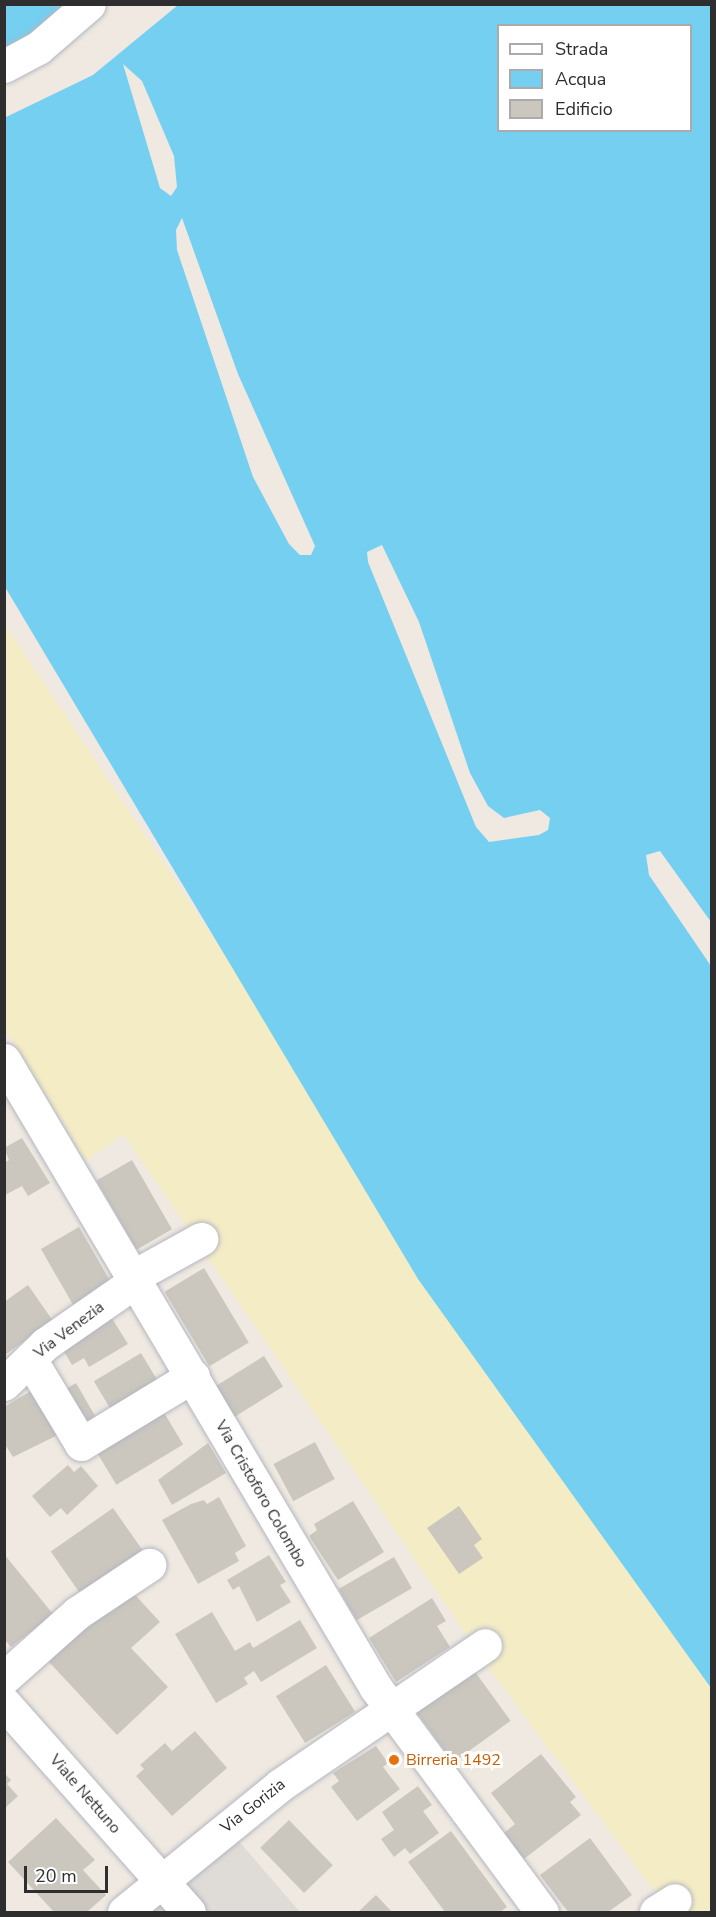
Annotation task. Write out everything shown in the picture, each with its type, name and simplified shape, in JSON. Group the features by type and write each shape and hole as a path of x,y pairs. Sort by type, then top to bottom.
{"street":[{"path":"4,66 38,48 89,4"},
{"name":"Via Cristoforo Colombo","path":"4,1060 136,1278 389,1709 542,1912"},
{"name":"Via Venezia","path":"4,1384 30,1359 136,1278 201,1239"},
{"path":"30,1359 81,1444 193,1376"},
{"path":"4,1678 77,1613 149,1565"},
{"name":"Via Gorizia","path":"124,1912 160,1880 280,1785 484,1645"},
{"name":"Viale Nettuno","path":"4,1703 189,1912"}],"sand":[{"path":"4,623 711,1686 711,1912 670,1912 497,1679 123,1134 86,1161 5,1029"}],"shaded area":[{"path":"230,1831 300,1912 128,1912"}],"water":[{"path":"4,5 76,5 5,52"},
{"path":"178,5 711,5 711,1688 418,1279 5,587 4,118 93,75"}],"pier":[{"path":"123,64 142,81 174,156 177,187 171,196 160,188"},
{"path":"182,218 238,374 315,546 311,555 300,555 289,544 253,477 177,250 176,230"},
{"path":"382,545 419,622 470,773 488,806 504,818 540,810 550,818 548,830 539,835 489,842 476,827 368,562 367,552"},
{"path":"660,851 711,922 711,966 649,875 646,855"}],"building":[{"path":"22,1138 50,1183 28,1196 22,1186 5,1195 4,1163 9,1160 4,1148"},
{"path":"132,1160 172,1229 136,1250 96,1180"},
{"path":"79,1227 111,1282 73,1304 41,1249"},
{"path":"204,1268 249,1343 209,1366 165,1292"},
{"path":"28,1285 53,1321 6,1354 4,1302"},
{"path":"108,1312 128,1344 89,1367 84,1358 72,1365 58,1341"},
{"path":"141,1353 163,1389 115,1417 94,1381"},
{"path":"264,1356 283,1387 232,1418 213,1388"},
{"path":"76,1383 100,1425 81,1436 57,1394"},
{"path":"31,1391 66,1431 13,1457 4,1443 4,1407"},
{"path":"160,1406 183,1445 116,1485 93,1446"},
{"path":"315,1442 335,1479 293,1501 274,1464"},
{"path":"208,1443 226,1473 172,1505 158,1480"},
{"path":"68,1465 74,1472 81,1466 98,1486 67,1515 61,1508 50,1517 32,1496"},
{"path":"219,1497 246,1546 235,1553 239,1561 198,1584 162,1520 191,1504 204,1500 207,1504"},
{"path":"353,1501 384,1552 338,1580 309,1536 317,1530 314,1524"},
{"path":"459,1506 482,1539 474,1545 483,1558 459,1574 427,1528"},
{"path":"113,1508 146,1556 84,1599 51,1552"},
{"path":"4,1554 53,1614 11,1647 4,1639"},
{"path":"269,1555 286,1582 280,1585 291,1602 257,1622 239,1586 233,1590 227,1580"},
{"path":"394,1557 412,1588 357,1620 339,1589"},
{"path":"126,1585 160,1622 131,1648 168,1687 117,1735 49,1662"},
{"path":"432,1598 446,1621 437,1626 450,1647 396,1682 369,1638"},
{"path":"212,1612 235,1651 250,1642 253,1648 300,1620 317,1648 261,1682 254,1671 244,1678 248,1684 216,1703 175,1634"},
{"path":"326,1665 355,1712 305,1743 276,1696"},
{"path":"473,1669 511,1721 453,1763 416,1711"},
{"path":"195,1731 227,1768 172,1816 136,1776 144,1769 140,1765 165,1743 172,1751"},
{"path":"376,1746 388,1763 383,1767 400,1789 357,1821 331,1787 339,1781 333,1773"},
{"path":"541,1754 576,1797 570,1802 581,1815 524,1859 503,1834 515,1824 491,1793"},
{"path":"4,1773 11,1780 7,1784 18,1796 4,1809"},
{"path":"418,1786 432,1805 423,1811 439,1833 410,1854 405,1848 394,1857 381,1839 394,1830 382,1812"},
{"path":"56,1818 95,1860 83,1870 106,1895 87,1912 54,1912 8,1862"},
{"path":"289,1820 333,1865 304,1893 260,1848"},
{"path":"451,1831 507,1907 500,1912 445,1912 408,1862"},
{"path":"590,1838 632,1895 608,1912 568,1912 540,1875"},
{"path":"376,1895 392,1912 358,1912"}],"place":[{"name":"Birreria 1492","path":"394,1760"}]}
